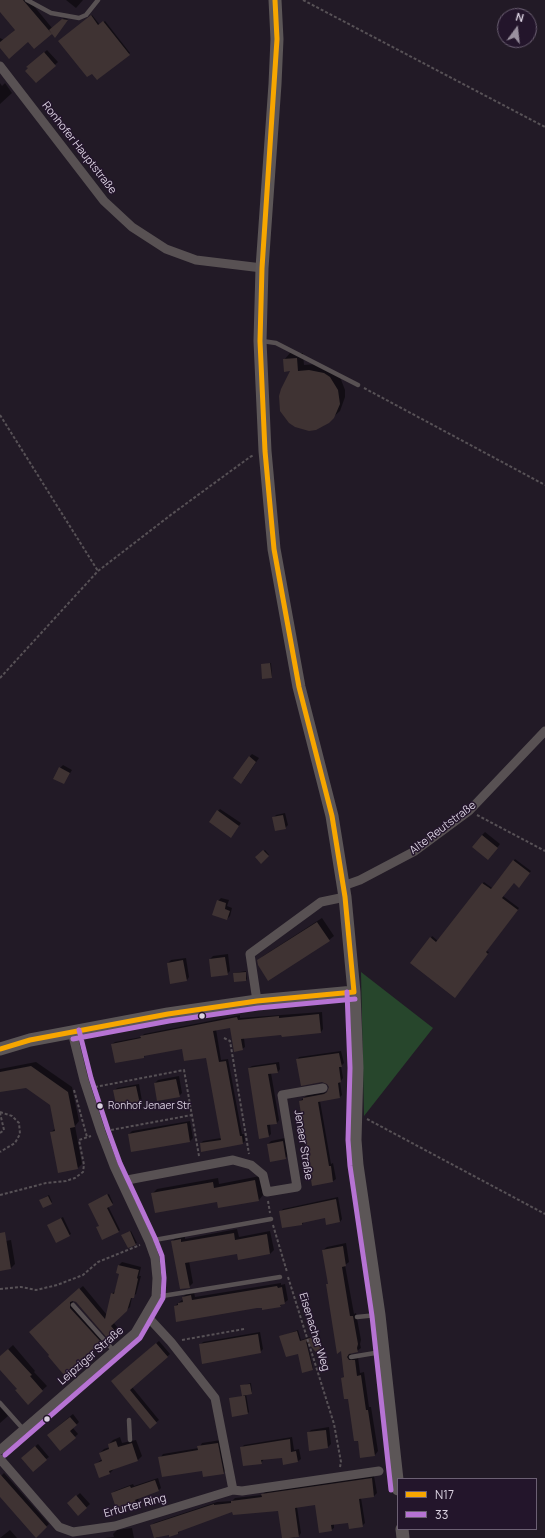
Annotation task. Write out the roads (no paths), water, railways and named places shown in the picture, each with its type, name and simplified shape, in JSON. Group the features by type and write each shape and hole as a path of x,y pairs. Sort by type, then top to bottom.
{"main road":[{"path":"275,0 277,39 262,268 260,341 265,451 274,549 296,672 332,816 344,891 354,992 356,1068 355,1140 357,1165 379,1315 397,1479"},
{"path":"0,1049 30,1040 168,1014 257,1001 354,992"}],"street":[{"name":"Ronhofer Hauptstraße","path":"0,66 104,201 132,227 166,249 196,260 262,268"},
{"name":"Alte Reutstraße","path":"257,1001 250,954 322,902 415,851 469,811 545,731"},
{"name":"Leipziger Straße","path":"0,1450 135,1333 156,1297 157,1278 155,1258 149,1241 114,1166 101,1132 86,1089 72,1032"},
{"name":"Jenaer Straße","path":"122,1181 233,1160 251,1165 263,1175 267,1192 298,1187 282,1095 323,1088"},
{"path":"146,1315 171,1342 215,1398 233,1490"},
{"name":"Erfurter Ring","path":"0,1459 59,1527 74,1532 115,1526 233,1490 242,1491 379,1471"}],"lane":[{"path":"27,0 51,13 79,18 86,15 98,0"},
{"path":"260,341 276,343 358,385"},
{"path":"149,1241 271,1219"},
{"path":"156,1297 280,1277"},
{"path":"73,1305 114,1351"},
{"path":"357,1317 379,1315"},
{"path":"351,1357 383,1352"},
{"path":"0,1403 24,1430"},
{"path":"129,1420 130,1440"}],"place":[{"name":"Ronhof Jenaer Str","path":"100,1106"}]}
